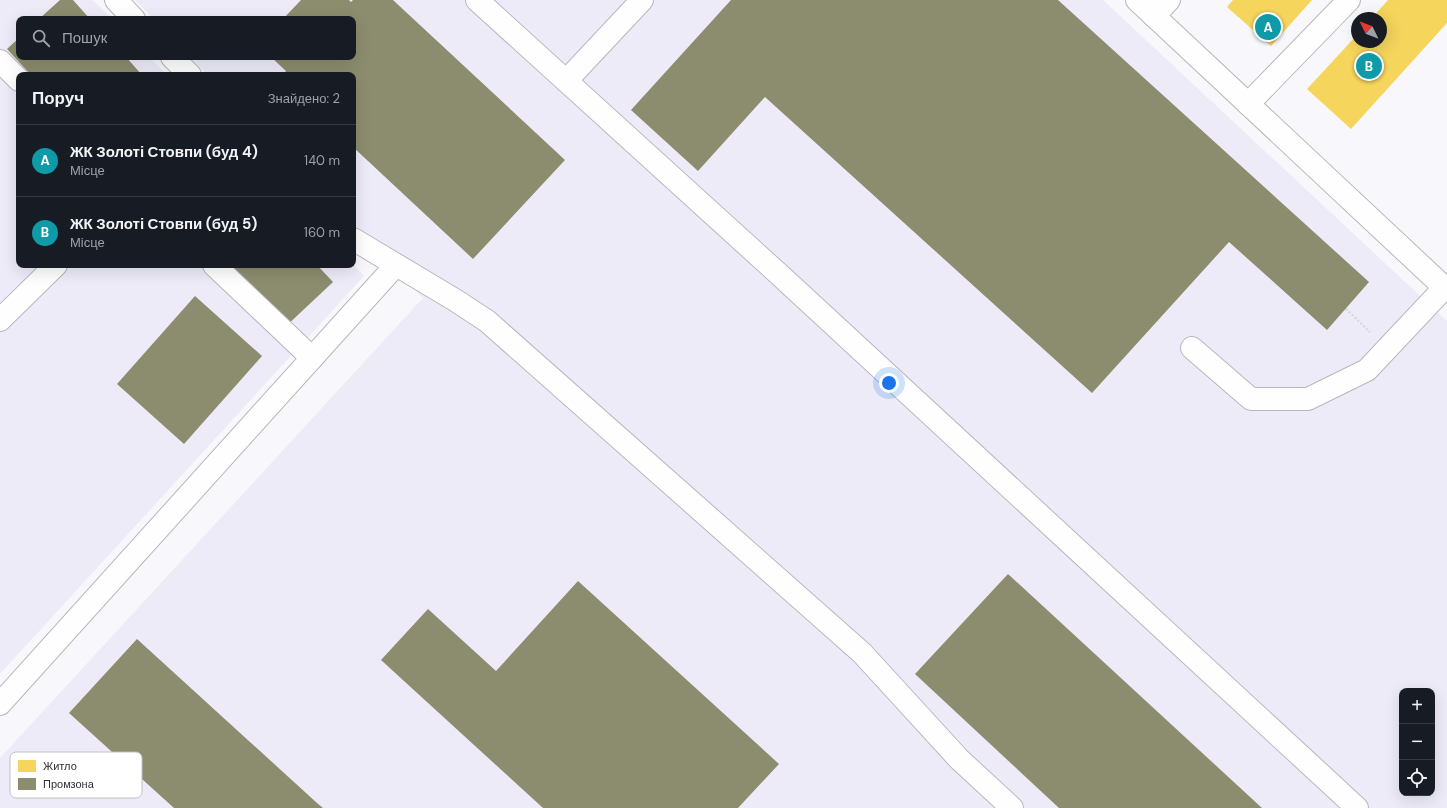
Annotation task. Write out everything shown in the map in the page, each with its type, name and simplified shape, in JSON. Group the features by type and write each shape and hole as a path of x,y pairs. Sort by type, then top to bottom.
{"lane":[{"path":"116,0 131,16"},
{"path":"477,0 782,277 1357,808"},
{"path":"566,81 642,0"},
{"path":"1137,0 1446,288 1367,370 1308,399 1251,399 1192,348"},
{"path":"1154,16 1169,0"},
{"path":"1248,104 1349,0"},
{"path":"175,60 187,72"},
{"path":"0,61 16,77"},
{"path":"356,241 455,300 487,321 862,653 959,759 1012,808"},
{"path":"0,704 396,265"},
{"path":"0,320 53,268"},
{"path":"217,268 312,358"}],"path":[{"path":"1346,309 1387,349"}],"shaded area":[{"path":"0,0 93,0 109,16 16,16 16,60 152,60 164,72 16,72 16,268 356,267 364,276 0,674"},
{"path":"135,0 1103,0 1447,321 1447,808 0,808 0,758 423,298 356,229 356,72 205,72 193,60 356,60 356,16 151,16"}],"building: Житло":[{"path":"1233,0 1312,0 1271,46 1227,7"},
{"path":"1388,0 1447,0 1447,23 1351,129 1307,89 1351,41 1351,48 1387,48 1387,12 1377,12"}],"building: Промзона":[{"path":"60,0 73,0 87,16 42,16"},
{"path":"301,0 349,0 351,2 353,0 393,0 565,160 473,259 356,150 356,72 285,72 286,71 274,60 356,60 356,16 286,16"},
{"path":"731,0 1058,0 1369,282 1327,330 1229,242 1092,393 765,97 698,171 631,110"},
{"path":"16,41 16,59 7,49"},
{"path":"17,60 129,60 139,72 28,72"},
{"path":"226,268 320,268 333,282 283,329"},
{"path":"195,296 262,356 184,444 117,384"},
{"path":"1008,574 1262,808 1059,808 915,674"},
{"path":"578,581 779,764 738,808 543,808 381,660 428,609 496,671"},
{"path":"137,639 323,808 174,808 142,779 142,752 112,752 69,713"}],"place":[{"name":"ЖК Золоті Стовпи (буд 4)","path":"1268,27"},
{"name":"ЖК Золоті Стовпи (буд 5)","path":"1369,66"}]}
